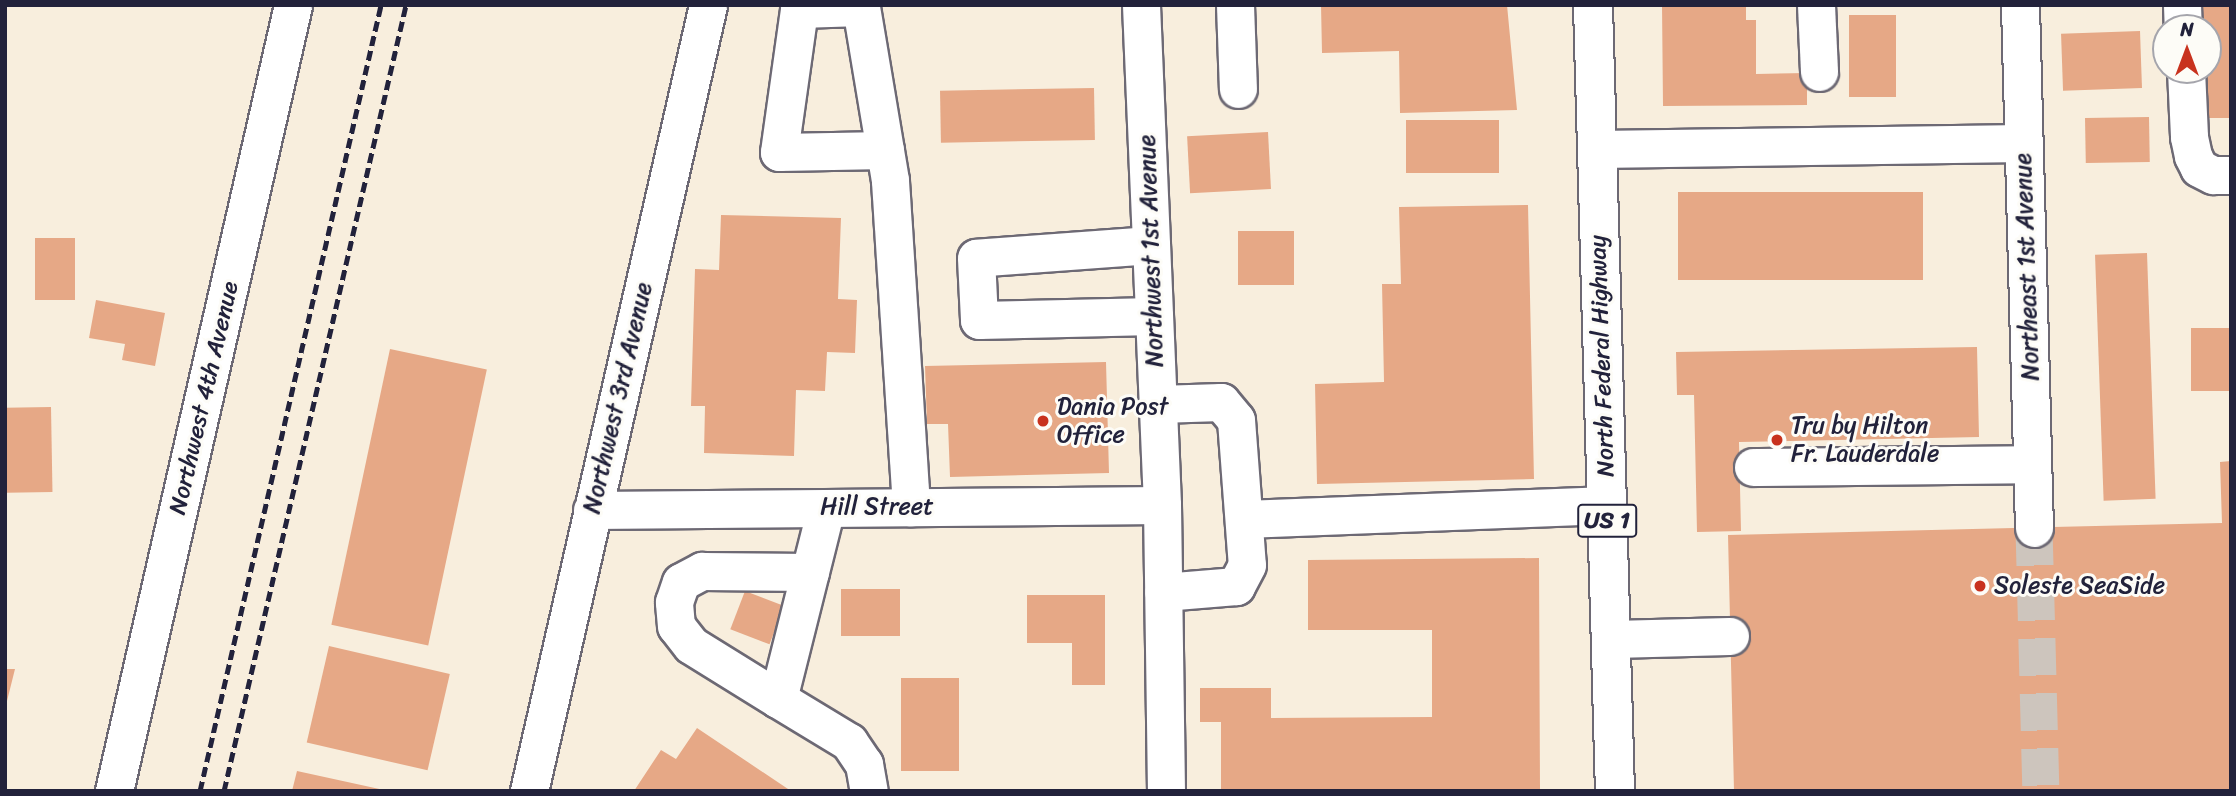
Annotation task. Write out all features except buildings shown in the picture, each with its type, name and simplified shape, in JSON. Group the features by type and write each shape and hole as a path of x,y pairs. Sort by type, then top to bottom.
{"main road":[{"name":"North Federal Highway","path":"1593,5 1615,791"}],"street":[{"name":"Northwest 4th Avenue","path":"114,791 293,5"},
{"name":"Northwest 3rd Avenue","path":"529,791 708,5"},
{"name":"Northwest 1st Avenue","path":"1141,5 1162,505 1166,791"},
{"path":"1235,5 1238,89"},
{"path":"1816,5 1819,72"},
{"name":"Northeast 1st Avenue","path":"2020,5 2034,528"},
{"path":"2187,84 2189,137 2215,171"},
{"path":"1597,149 2024,143"},
{"path":"885,150 890,181 911,507"},
{"path":"1151,245 976,258 979,320 1154,316"},
{"path":"1158,404 1221,402 1236,420 1247,565 1236,586 1163,592"},
{"path":"1753,467 2032,464"},
{"name":"Hill Street","path":"592,510 1162,505"},
{"path":"1244,519 1606,505"},
{"path":"778,699 826,508"},
{"path":"810,572 702,571 681,582 674,602 676,626 691,645 849,743 864,764 869,791"},
{"path":"1612,639 1730,636"}],"tunnel":[{"path":"2034,528 2041,791"}],"railway":[{"path":"200,791 381,5"},
{"path":"224,791 406,5"}],"place":[{"name":"Dania Post Office","path":"1043,421"},
{"name":"Tru by Hilton Fr. Lauderdale","path":"1777,440"},
{"name":"Soleste SeaSide","path":"1980,586"}]}
